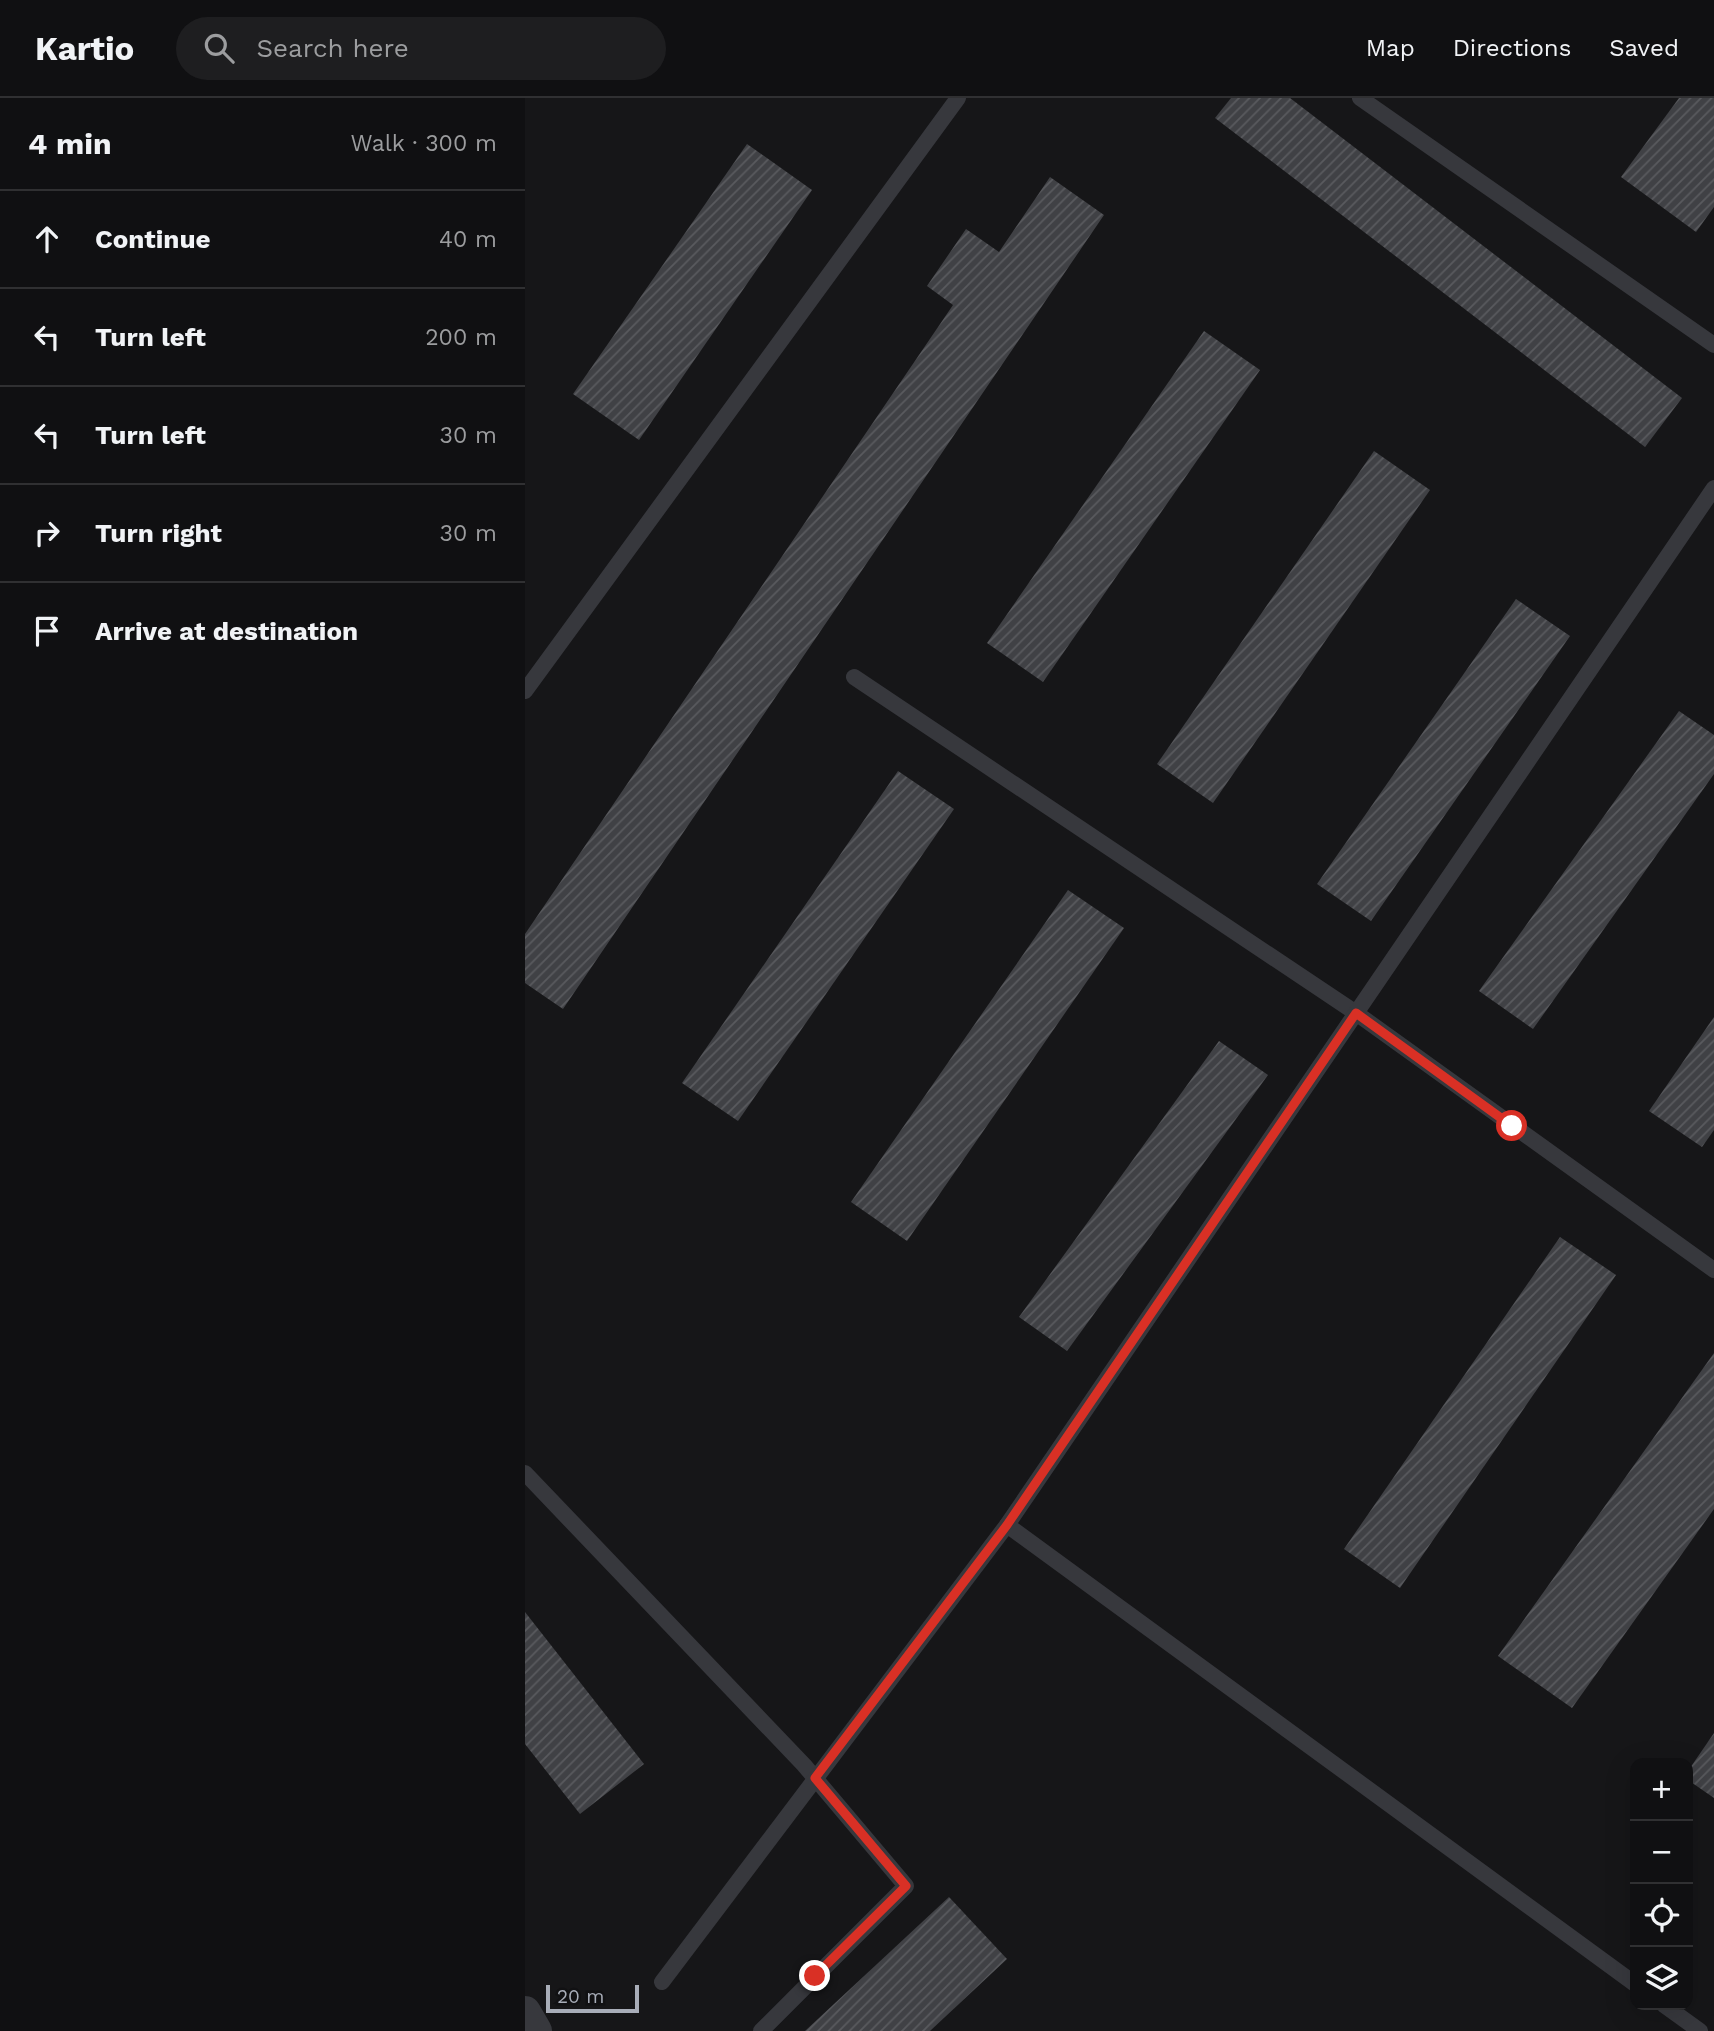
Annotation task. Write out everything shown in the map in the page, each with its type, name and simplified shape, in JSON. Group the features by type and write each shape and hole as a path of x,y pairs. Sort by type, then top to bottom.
{"street":[{"path":"525,2012 536,2031"}],"lane":[{"path":"525,691 958,98"},
{"path":"1360,98 1714,345"},
{"path":"662,1982 1007,1525 1714,488"},
{"path":"854,677 1356,1013 1714,1270"},
{"path":"525,1473 815,1778 906,1886 761,2031"},
{"path":"1007,1525 1630,1980"},
{"path":"1671,2010 1700,2031"}],"building":[{"path":"1231,98 1290,98 1682,398 1645,447 1215,118"},
{"path":"1679,98 1714,98 1714,207 1696,232 1621,177"},
{"path":"747,144 812,190 639,440 573,394"},
{"path":"1050,177 1104,215 563,1009 525,983 525,934 953,305 927,286 966,229 999,252"},
{"path":"1204,331 1260,370 1043,682 987,643"},
{"path":"1374,451 1430,490 1213,803 1157,764"},
{"path":"1516,599 1570,636 1371,921 1317,884"},
{"path":"1679,711 1714,735 1714,774 1533,1029 1479,991"},
{"path":"898,771 954,809 738,1121 682,1083"},
{"path":"1068,890 1124,928 907,1241 851,1202"},
{"path":"1714,1017 1714,1130 1702,1147 1649,1111"},
{"path":"1219,1041 1268,1075 1067,1351 1019,1317"},
{"path":"1560,1237 1616,1275 1400,1588 1344,1549"},
{"path":"1714,1353 1714,1509 1572,1708 1498,1656"},
{"path":"525,1612 644,1764 580,1814 525,1744"},
{"path":"1714,1733 1714,1798 1693,1783 1693,1764"},
{"path":"949,1897 1007,1959 930,2031 805,2031"}],"route":[{"path":"815,1976 906,1886 815,1778 1007,1525 1356,1013 1512,1126"}]}
